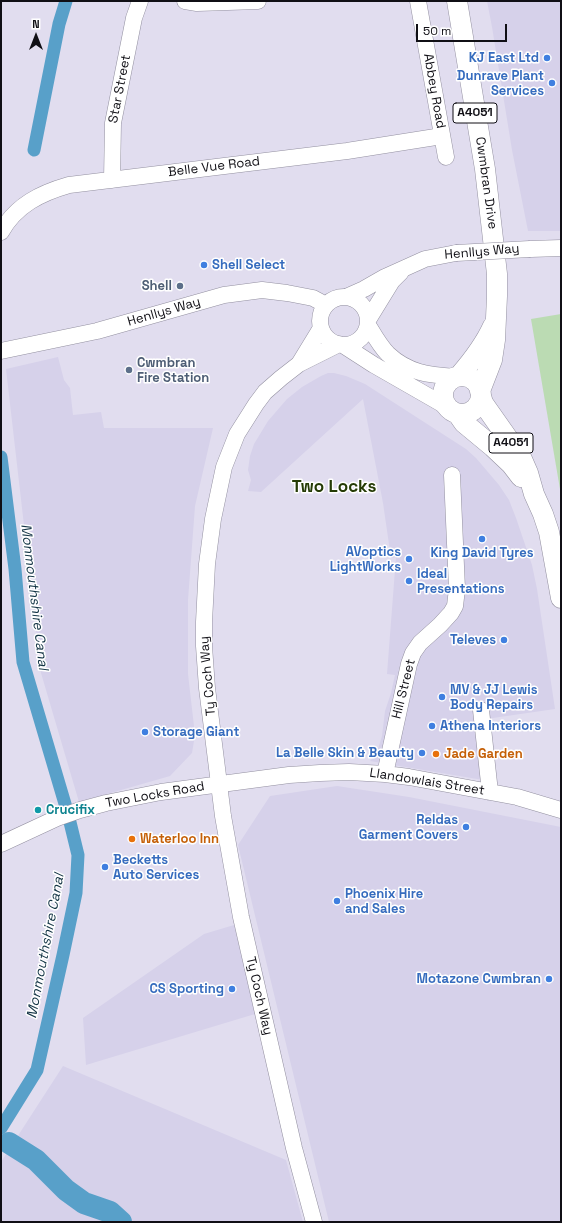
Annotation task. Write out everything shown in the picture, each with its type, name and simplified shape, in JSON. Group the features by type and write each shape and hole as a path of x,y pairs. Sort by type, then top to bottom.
{"main road":[{"name":"Cwmbran Drive","path":"457,1 485,169 492,225 497,274 496,318"},
{"name":"A4051","path":"496,318 483,344 469,364 457,377 447,383 443,391 444,400 464,423 511,464 534,494"},
{"name":"A4051","path":"453,410 467,413 478,404 480,393 492,360 496,318"},
{"name":"A4051","path":"457,377 469,377 476,382 483,403 521,457 528,472 534,494 549,532 561,598"}],"street":[{"name":"Star Street","path":"112,180 113,122 134,18 140,1"},
{"path":"185,1 197,3 258,1"},
{"name":"Abbey Road","path":"418,1 446,157"},
{"name":"Belle Vue Road","path":"1,232 15,213 25,204 54,189 70,185 347,151 442,136"},
{"name":"Henllys Way","path":"346,297 425,259 456,253 561,248"},
{"name":"Henllys Way","path":"368,323 392,281 406,268"},
{"name":"Henllys Way","path":"1,351 98,331 224,295 262,290 313,298 326,305"},
{"path":"341,345 356,342 365,332 368,323 367,314 364,307 359,302 346,297 332,300 326,305 322,312 320,320 321,328 328,339 341,345 453,410"},
{"path":"368,323 387,353 401,365 417,372 430,375 457,377"},
{"name":"Ty Coch Way","path":"299,364 321,328"},
{"name":"Ty Coch Way","path":"314,1222 294,1148 242,917 223,816 207,688 204,622 206,564 213,519 224,468 237,434 256,404 266,392 299,364 341,345"},
{"name":"Hill Street","path":"385,774 409,664 413,653 420,642 446,620 454,606 457,596 452,475"},
{"path":"481,710 490,792"},
{"name":"Llandowlais Street","path":"220,784 289,775 320,773 349,772 385,774 517,797 561,810"},
{"name":"Two Locks Road","path":"1,844 57,818 106,803 220,784"}],"shaded area":[{"path":"487,1 561,1 561,231 528,231 512,150"},
{"path":"58,357 64,380 70,388 73,415 101,412 104,428 213,428 195,506 188,600 188,674 195,735 192,753 170,776 79,802 41,673 6,369"},
{"path":"328,373 346,376 365,384 466,449 476,458 499,485 509,500 532,565 555,709 486,719 495,782 370,761 378,749 382,736 385,711 395,675 387,674 396,557 391,558 383,503 363,399 261,492 248,491 251,480 248,470 250,456 254,444 268,421 287,399 302,387"},
{"path":"337,786 409,797 561,827 561,1222 329,1222 238,845 270,796"},
{"path":"234,925 255,1014 86,1065 83,1018 204,934"},
{"path":"63,1066 286,1160 303,1222 1,1222 1,1162"}],"green space":[{"path":"561,314 561,495 531,319"}],"waterway":[{"name":"Monmouthshire Canal","path":"34,150 59,24 66,1"},
{"name":"Monmouthshire Canal","path":"1,457 15,569 23,662 68,814 78,855 76,893 37,1070 1,1128"},
{"path":"9,1143 36,1160 66,1190 84,1203 110,1212 121,1222"}],"place":[{"name":"KJ East Ltd","path":"547,58"},
{"name":"Dunrave Plant Services","path":"552,83"},
{"name":"Shell Select","path":"204,265"},
{"name":"Shell","path":"180,286"},
{"name":"Cwmbran Fire Station","path":"129,370"},
{"name":"King David Tyres","path":"482,539"},
{"name":"AVoptics LightWorks","path":"409,559"},
{"name":"Ideal Presentations","path":"409,581"},
{"name":"Televes","path":"504,640"},
{"name":"MV & JJ Lewis Body Repairs","path":"442,697"},
{"name":"Athena Interiors","path":"432,726"},
{"name":"Storage Giant","path":"145,732"},
{"name":"La Belle Skin & Beauty","path":"422,753"},
{"name":"Jade Garden","path":"436,754"},
{"name":"Crucifix","path":"38,810"},
{"name":"Reldas Garment Covers","path":"466,827"},
{"name":"Waterloo Inn","path":"132,839"},
{"name":"Becketts Auto Services","path":"105,867"},
{"name":"Phoenix Hire and Sales","path":"337,901"},
{"name":"Motazone Cwmbran","path":"549,979"},
{"name":"CS Sporting","path":"232,989"}],"district":[{"name":"Two Locks","path":"334,487"}]}
